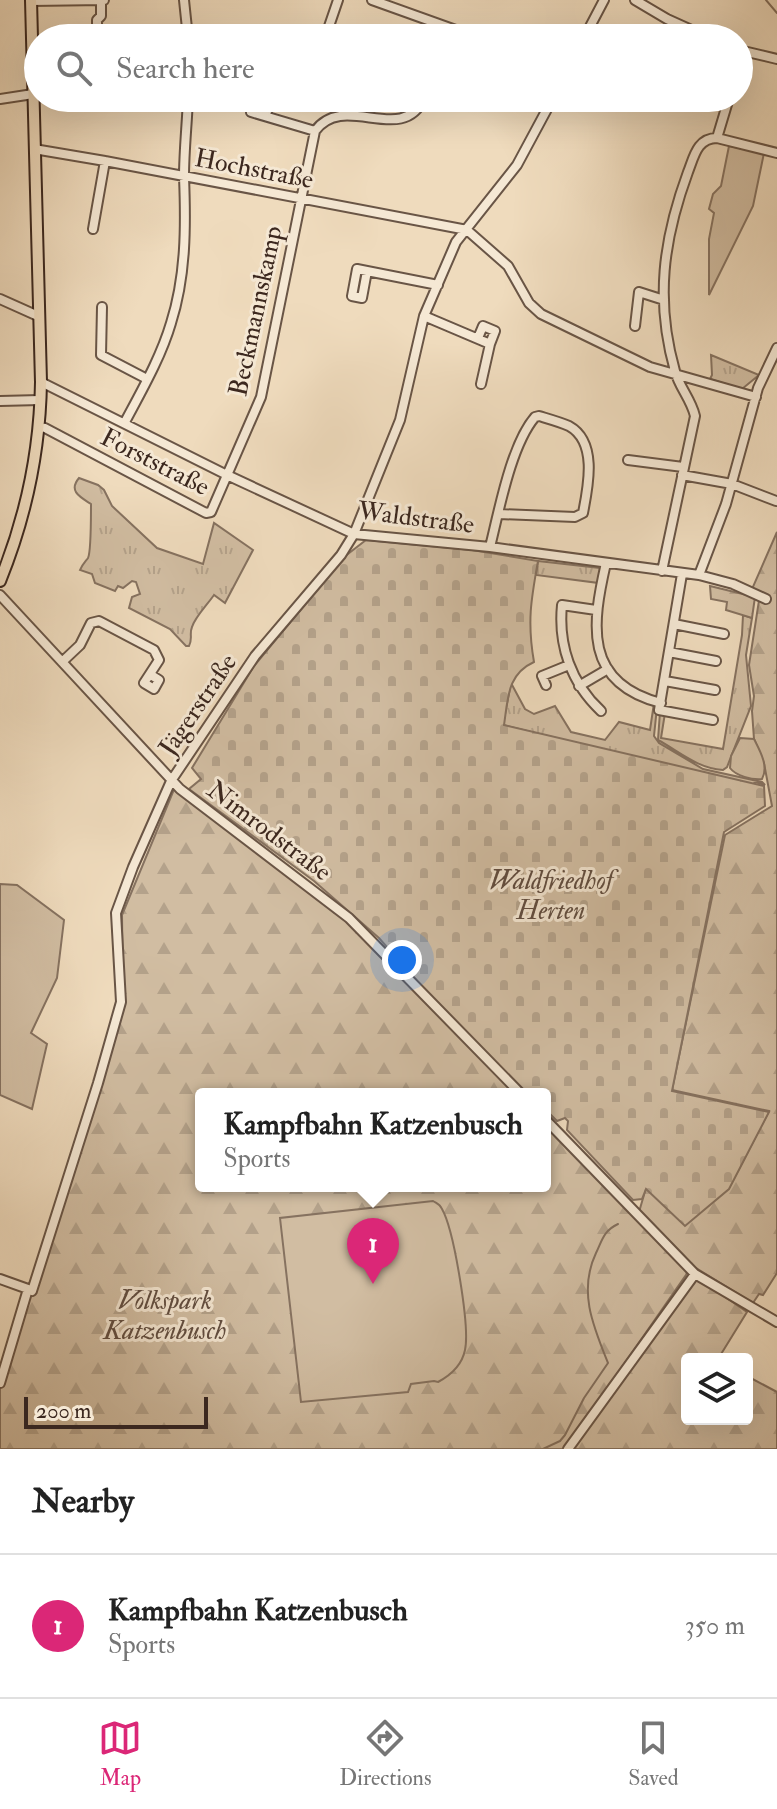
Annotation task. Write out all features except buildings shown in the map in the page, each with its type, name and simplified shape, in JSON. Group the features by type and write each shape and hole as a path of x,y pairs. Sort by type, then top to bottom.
{"main road":[{"path":"31,0 32,24"},
{"path":"0,581 23,515 38,437 41,382 33,112"}],"street":[{"path":"31,0 102,1 99,24"},
{"path":"184,0 187,24"},
{"path":"330,24 338,0"},
{"path":"372,0 440,24"},
{"path":"591,24 604,0"},
{"path":"635,0 678,24"},
{"path":"753,53 777,59"},
{"path":"0,99 24,95"},
{"path":"125,422 164,343 177,302 182,274 186,202 187,112"},
{"path":"251,112 315,131 325,120 343,114 395,121 415,112"},
{"name":"Jägerstraße","path":"0,1383 28,1289 32,1291 49,1240 121,1002 116,913 133,867 171,781 255,656 341,555 354,534 400,420 424,316 456,242 517,165 545,112"},
{"path":"717,138 725,112"},
{"name":"Beckmannskamp","path":"227,475 261,397 315,131"},
{"path":"662,571 695,416 689,396 676,375 664,300 663,264 676,203 698,146 711,138 777,153"},
{"name":"Hochstraße","path":"34,149 467,230"},
{"path":"93,229 105,161"},
{"path":"467,230 508,266 529,303 541,314 624,357 756,397"},
{"path":"367,271 438,285"},
{"path":"635,326 639,292 664,300"},
{"path":"0,299 38,316"},
{"path":"102,307 101,355 147,379"},
{"path":"424,316 490,344"},
{"path":"478,338 483,326 495,331 481,384"},
{"path":"699,575 732,484 756,397 777,348"},
{"name":"Waldstraße","path":"41,382 227,475 354,534 490,547 699,575 733,584 766,599"},
{"path":"0,401 40,400"},
{"path":"490,547 499,514 521,442 535,417 569,426 582,436 586,444 588,468 583,513 575,517 499,514"},
{"name":"Forststraße","path":"45,428 206,513 211,512 227,475"},
{"path":"628,460 732,484 776,501"},
{"path":"606,563 594,628 598,646 608,669 626,688 661,703"},
{"path":"682,574 659,710 713,720"},
{"name":"Nimrodstraße","path":"0,595 171,781 349,918 515,1088"},
{"path":"596,610 562,605 561,628 569,665 579,686 601,711"},
{"path":"62,662 80,645 91,623 99,621 154,650 159,660 151,675"},
{"path":"674,624 724,634"},
{"path":"669,652 716,661"},
{"path":"546,685 542,676 569,665"},
{"path":"579,686 608,669"},
{"path":"665,681 715,690"},
{"path":"551,1125 695,1274 777,1322"},
{"path":"568,1449 695,1274"},
{"path":"0,1279 28,1289"}],"green space":[{"path":"729,146 764,153 753,206 709,295 709,239 714,213 709,209 713,194 721,186"},
{"path":"711,355 759,375 742,389 710,379"},
{"path":"79,478 104,490 112,506 157,548 203,564 214,523 253,550 225,603 214,595 196,619 189,646 170,629 129,608 132,597 140,594 136,582 132,581 123,588 118,586 115,591 95,583 92,574 80,570 89,554 91,504 75,490"},
{"path":"777,532 777,1273 763,1295 759,1294 753,1303 691,1265 639,1212 646,1188 729,1188 769,1111 672,1090 725,835 772,806 764,763 754,739 754,696 749,665 760,594 752,589"},
{"name":"Waldfriedhof Herten","path":"366,540 472,550 538,561 531,611 534,662 518,673 510,688 504,725 764,786 765,806 724,832 672,1091 769,1112 729,1189 685,1226 646,1189 642,1199 633,1200 567,1130 568,1121 565,1118 557,1121 551,1115 551,1088 518,1088 436,1003 379,938 314,881 189,789 201,779 192,768 254,666 344,557"},
{"path":"538,561 600,568 599,583 536,575"},
{"path":"710,586 755,597 752,618 726,610 727,602 711,599"},
{"path":"743,615 752,618 746,655 751,706 727,767 714,769 697,763 658,740 660,712 665,713 661,738 723,749"},
{"path":"511,683 525,709 534,714 555,706 571,732 605,740 619,722 650,730 654,703 657,707 654,736 659,743 703,769 762,782 765,785 755,782 752,786 503,725"},
{"path":"740,738 754,739 764,764 762,779 744,777 730,768 731,756"},
{"name":"Volkspark Katzenbusch","path":"175,787 320,895 511,1088 195,1088 195,1192 551,1192 551,1129 688,1272 565,1449 0,1449 0,1386 123,1004 122,915"},
{"path":"0,884 17,885 64,920 57,978 31,1033 47,1044 32,1109 0,1095"},
{"path":"433,1201 440,1206 447,1220 460,1279 466,1338 459,1365 438,1382 411,1384 408,1392 301,1402 280,1218"},
{"path":"696,1277 747,1312 722,1353 681,1353 681,1425 753,1425 753,1379 777,1392 777,1449 572,1449"}],"waterway":[{"path":"766,0 777,13"},
{"path":"543,1449 565,1435 584,1398 608,1363 593,1322 588,1281 602,1240 618,1224"}],"place":[{"name":"Kampfbahn Katzenbusch","path":"373,1284"}]}
